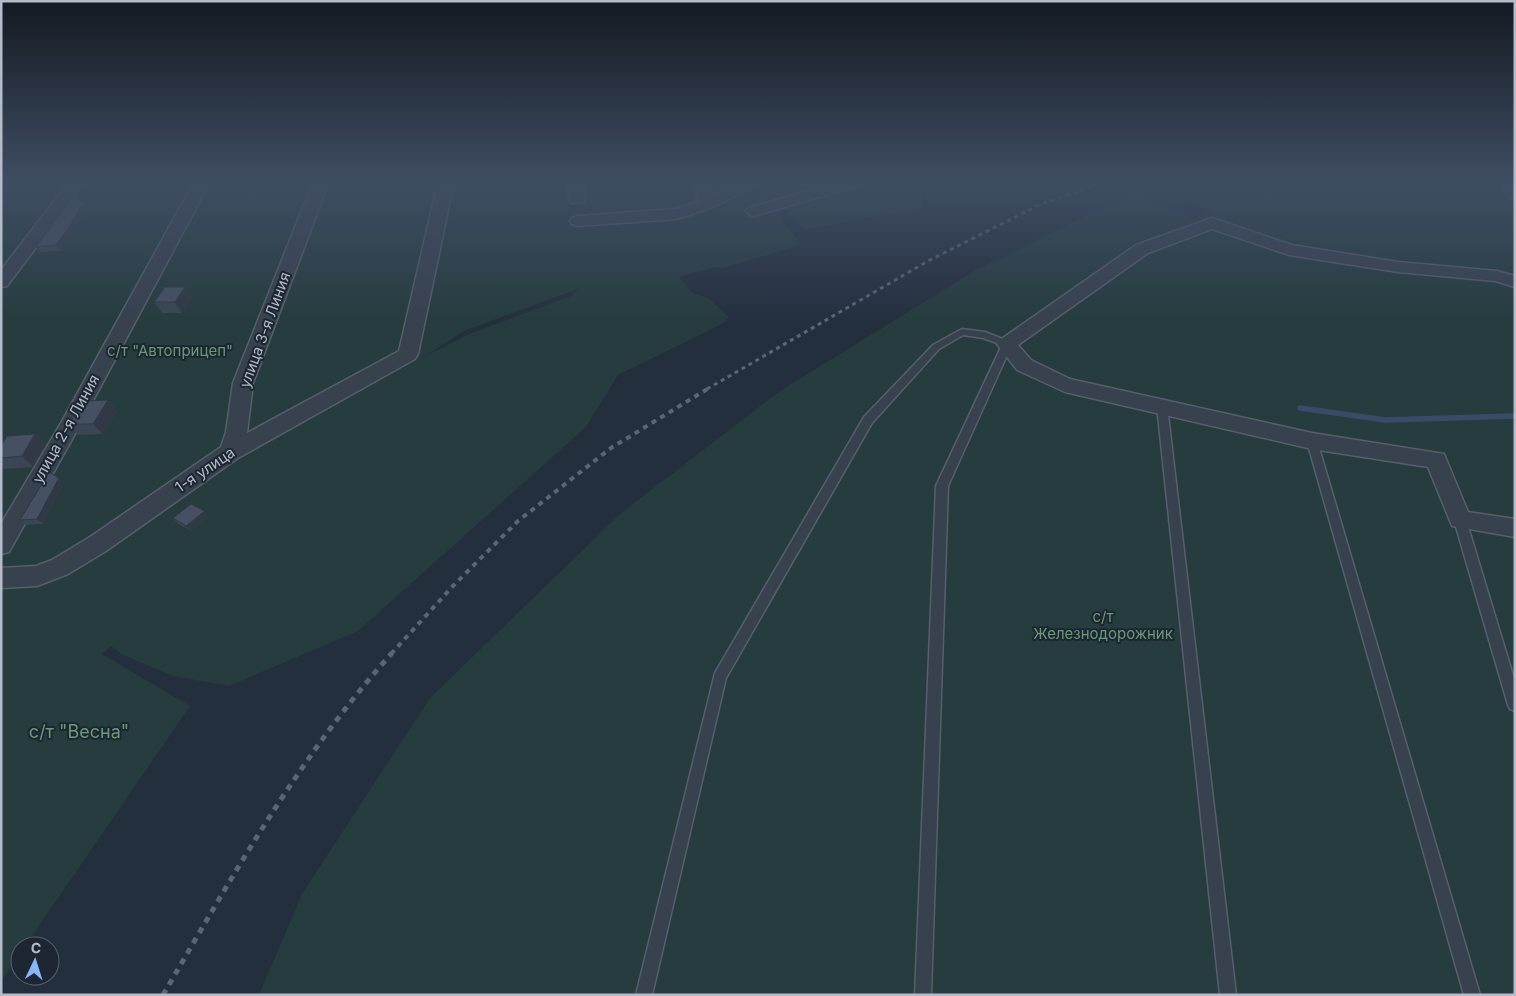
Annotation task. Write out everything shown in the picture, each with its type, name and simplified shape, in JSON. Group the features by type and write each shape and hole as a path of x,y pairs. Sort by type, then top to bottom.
{"street":[{"path":"1,282 41,228"},
{"name":"улица 2-я Линия","path":"1,544 70,425 177,228"},
{"name":"улица 3-я Линия","path":"230,452 237,432 243,383 303,228"},
{"name":"1-я улица","path":"1,578 37,576 60,567 98,544 230,452 408,354 436,228"},
{"path":"1197,228 1142,249 1006,344 1024,365 1065,385 1312,441 1436,460 1460,520 1515,528"},
{"path":"1228,228 1289,250 1398,267 1496,276 1515,282"}],"lane":[{"path":"644,995 720,676 868,420 936,347 962,332 985,335 1006,344 942,486 923,995"},
{"path":"1162,406 1228,995"},
{"path":"1312,441 1472,995"},
{"path":"1460,520 1515,704"}],"green space":[{"path":"1,228 789,228 800,243 797,244 798,246 722,268 715,267 679,277 692,293 708,298 729,317 722,324 618,375 586,427 358,631 229,686 173,676 121,654 111,646 102,654 190,706 32,936 10,936 10,968 1,981","holes":["580,288 571,296 469,334 420,359 464,331"]},
{"name":"с/т Железнодорожник","path":"1061,228 1515,228 1515,995 259,995 302,894 430,698 621,513 780,391 976,270"}],"building":[{"path":"49,228 68,228 56,245 36,247"},
{"path":"165,287 185,287 175,302 154,302"},
{"path":"108,400 93,424 69,424 84,401"},
{"path":"35,434 22,456 1,458 1,446 7,436"},
{"path":"49,472 59,478 37,519 20,520"},
{"path":"191,504 205,511 186,526 173,518"}],"waterway":[{"path":"1300,408 1385,420 1515,416"}],"railway":[{"path":"707,389 928,261 992,228"},
{"path":"391,654 453,586 518,521 611,448 709,388"},
{"path":"163,995 215,906 297,775 327,733 392,653"}],"park label":[{"name":"с/т \"Автоприцеп\"","path":"170,351"},
{"name":"с/т \"Весна\"","path":"79,732"}]}
